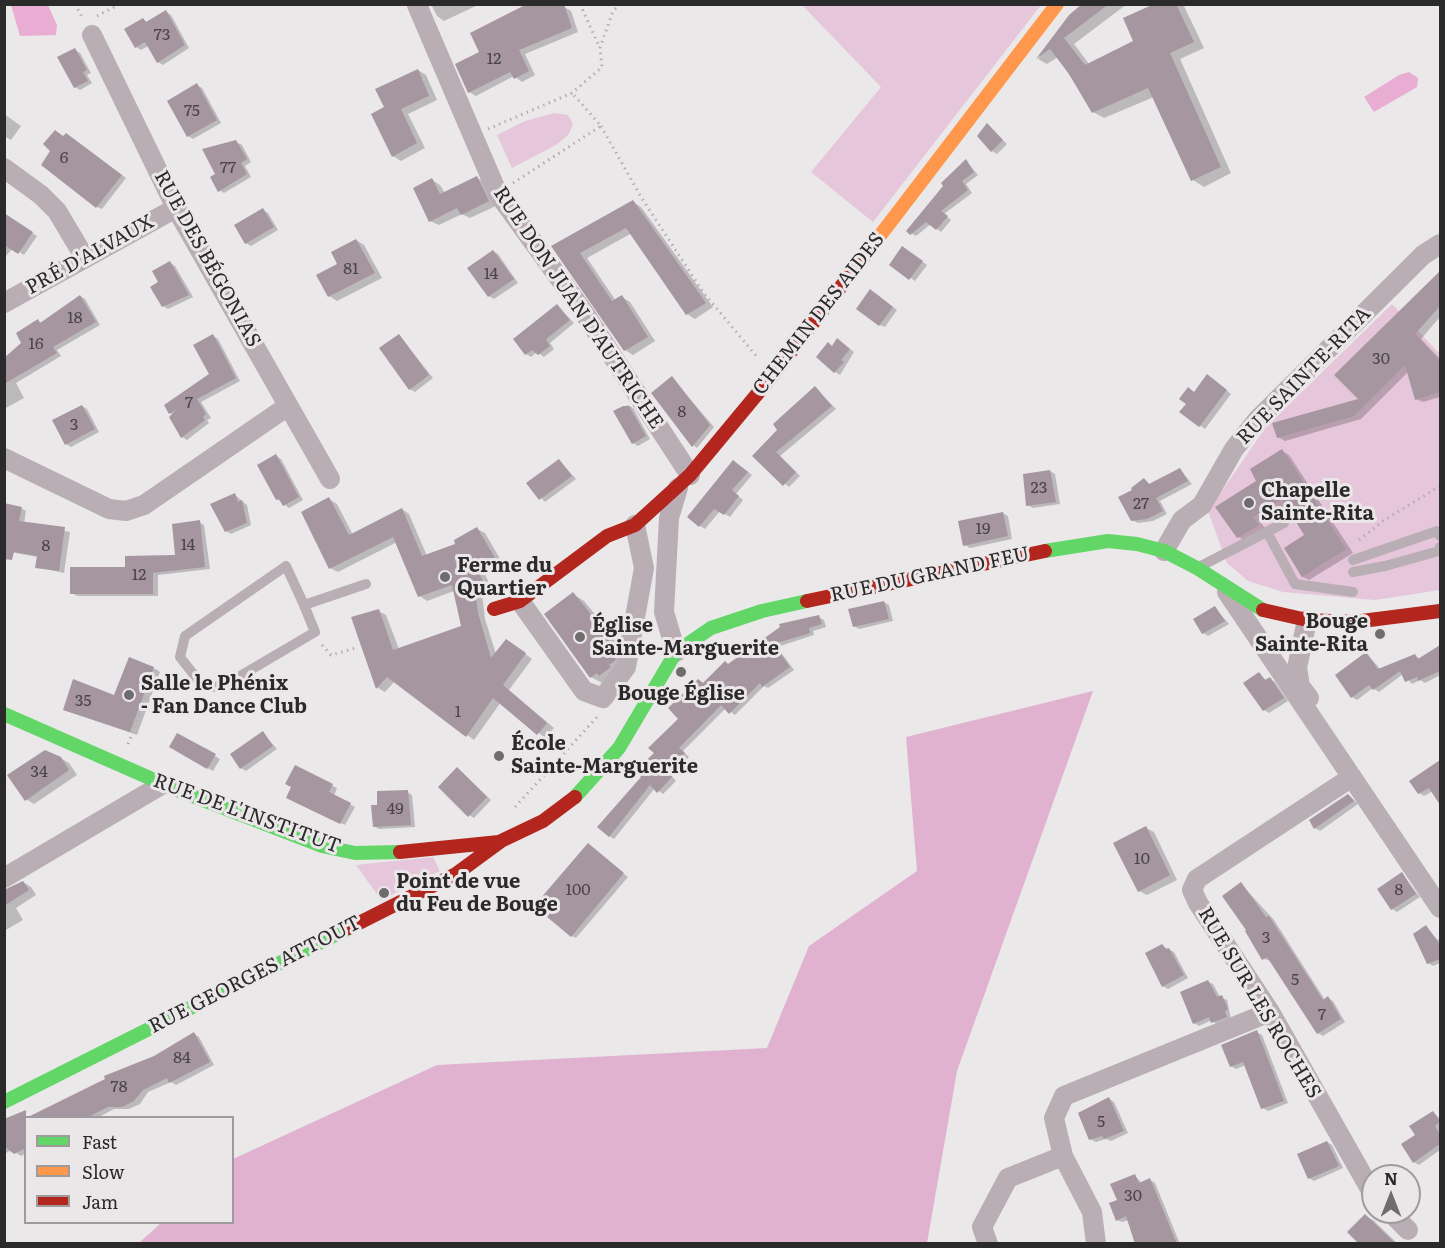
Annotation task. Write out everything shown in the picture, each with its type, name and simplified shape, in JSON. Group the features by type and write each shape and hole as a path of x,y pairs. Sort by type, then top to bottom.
{"street":[{"name":"CHEMIN DES AIDES","path":"676,652 664,612 669,518 684,482 772,375 1057,4"},
{"name":"RUE DON JUAN D'AUTRICHE","path":"417,5 471,137 497,192 583,311 684,482"},
{"name":"RUE DES BÉGONIAS","path":"88,29 176,208 330,479"},
{"path":"4,168 41,195 57,211 85,258"},
{"name":"PRÉ D'ALVAUX","path":"4,303 176,208"},
{"name":"RUE SAINTE-RITA","path":"1164,551 1182,520 1202,506 1234,449 1258,419 1423,255 1440,244"},
{"path":"4,458 109,509 126,511 144,506 288,405"},
{"path":"494,609 520,601 607,536 635,525 684,482"},
{"path":"520,601 584,691 603,698 626,667 644,568 635,525"},
{"name":"RUE DU GRAND FEU","path":"501,842 543,821 574,797 619,748 676,652 711,627 762,611 1015,555 1108,541 1137,544 1164,551 1197,568 1224,588 1262,610 1307,620 1354,622 1440,610"},
{"path":"1224,588 1282,676 1339,754 1440,908"},
{"path":"1307,620 1297,668 1300,686 1337,734 1339,754"},
{"name":"RUE DE L'INSTITUT","path":"5,716 163,784 322,846 355,853 445,849 501,842"},
{"name":"RUE SUR LES ROCHES","path":"1352,777 1197,879 1192,890 1198,903 1270,1012 1361,1173"},
{"path":"4,878 163,784"},
{"name":"RUE GEORGES ATTOUT","path":"4,1102 456,874 501,842"},
{"path":"1096,1244 1092,1212 1063,1156 1054,1118 1064,1096 1270,1012"},
{"path":"988,1244 982,1227 1008,1178 1063,1156"},
{"path":"1402,1224 1408,1230"}],"lane":[{"path":"1197,568 1284,523"},
{"path":"1353,561 1437,531 1440,536"},
{"path":"1267,532 1295,584 1353,592"},
{"path":"1353,572 1439,551 1440,547"},
{"path":"286,566 304,605 315,632 223,686 210,687 198,680 180,657 185,636 286,566"},
{"path":"304,605 366,584"}],"path":[{"path":"88,29 120,4"},
{"path":"471,137 572,93 602,67 600,48 580,4"},
{"path":"600,48 613,11 620,4"},
{"path":"572,93 601,126 641,197 703,292 772,375"},
{"path":"497,192 601,126"},
{"path":"1359,540 1383,520 1440,486"},
{"path":"315,632 324,649 331,655 356,648"},
{"path":"132,735 157,668"},
{"path":"512,811 600,714 603,698"}],"shaded area":[{"path":"11,5 48,5 57,25 56,35 20,36"},
{"path":"802,5 1041,5 873,222 811,172 881,87"},
{"path":"1409,72 1418,78 1417,87 1374,112 1364,97 1399,75"},
{"path":"554,113 568,115 573,124 569,134 556,145 512,168 497,135 525,121"},
{"path":"1392,304 1440,354 1440,590 1375,600 1283,592 1248,581 1227,563 1208,511 1266,427"},
{"path":"1093,691 957,1071 927,1243 139,1243 160,1224 234,1224 234,1159 437,1065 767,1048 809,946 917,871 906,737"},
{"path":"433,857 440,871 381,900 356,865"}],"building":[{"path":"527,4 564,4 572,28 519,50 529,71 514,79 510,72 468,93 455,64 479,52 470,33"},
{"path":"1082,4 1109,4 1064,38 1085,65 1133,41 1123,18 1154,4 1176,4 1194,42 1170,53 1221,167 1191,181 1148,88 1092,113 1069,74 1050,49 1036,59 1069,15"},
{"path":"166,10 185,45 157,63 145,42 135,48 124,29 143,18 146,22"},
{"path":"75,48 87,70 83,72 88,81 74,88 57,57"},
{"path":"418,69 429,96 401,109 417,143 392,157 371,114 384,107 375,89"},
{"path":"197,83 217,120 187,137 167,101"},
{"path":"987,123 1003,140 991,152 977,136"},
{"path":"55,130 63,136 66,133 122,175 96,208 41,165 50,151 43,144"},
{"path":"236,140 247,159 241,163 247,174 218,192 210,177 215,174 202,149"},
{"path":"966,159 974,172 962,181 968,190 941,211 948,216 936,230 926,222 910,235 906,231 943,186 941,183"},
{"path":"477,176 489,201 461,215 457,208 429,222 413,188 432,178 440,194"},
{"path":"633,200 706,303 686,315 626,228 580,253 612,301 622,295 648,337 624,351 551,246"},
{"path":"263,208 274,227 245,244 234,225"},
{"path":"4,213 33,232 18,254 4,245"},
{"path":"356,239 375,273 328,297 316,275 337,264 331,252"},
{"path":"902,246 923,261 909,280 889,265"},
{"path":"493,250 514,279 488,297 467,268"},
{"path":"170,261 189,295 162,307 150,287 158,282 152,271"},
{"path":"1440,271 1440,306 1415,334 1440,361 1440,392 1415,400 1405,365 1354,416 1277,438 1272,423 1358,399 1334,375"},
{"path":"870,289 893,307 879,326 856,309"},
{"path":"80,295 96,322 53,347 57,353 4,384 4,358 21,343 16,333 38,319 40,323"},
{"path":"557,304 570,320 546,339 550,346 538,355 532,350 525,355 513,339"},
{"path":"213,334 236,378 197,399 206,414 203,417 205,420 181,438 169,417 176,410 169,414 164,405 209,374 193,345"},
{"path":"399,334 429,375 409,390 379,348"},
{"path":"837,338 850,349 841,360 844,362 834,373 816,357 828,342 832,346"},
{"path":"1207,374 1227,390 1199,427 1179,412 1186,404 1179,399 1188,387 1194,392"},
{"path":"672,376 710,425 692,447 651,393"},
{"path":"815,386 832,406 776,452 796,472 783,486 752,456 777,430 773,424"},
{"path":"82,405 95,429 65,445 52,420"},
{"path":"629,406 646,436 632,444 613,411"},
{"path":"1282,449 1346,549 1302,577 1284,548 1304,535 1282,499 1253,517 1259,525 1237,538 1215,507 1256,481 1250,469"},
{"path":"276,454 299,497 283,506 279,499 276,500 257,465"},
{"path":"559,459 572,476 539,500 526,483"},
{"path":"733,460 748,472 732,490 739,496 724,515 714,509 699,527 687,517"},
{"path":"1180,468 1188,481 1156,498 1163,511 1147,519 1131,521 1118,497 1132,490 1131,488 1144,478 1149,484"},
{"path":"1050,470 1056,502 1026,506 1023,474"},
{"path":"235,493 238,502 242,500 247,523 225,532 210,504"},
{"path":"329,497 349,535 402,508 422,556 455,544 454,540 477,527 496,560 478,570 484,584 475,589 478,613 491,658 506,639 526,653 503,685 547,723 537,735 493,698 466,737 387,677 376,689 351,617 379,609 393,650 461,626 452,585 418,597 393,537 329,569 301,512"},
{"path":"4,503 22,507 19,521 65,527 59,571 35,568 37,556 14,552 12,560 4,559"},
{"path":"1003,512 1008,536 963,546 958,521"},
{"path":"200,520 205,567 153,573 153,594 70,594 70,567 125,567 125,556 175,555 172,524"},
{"name":"Église Sainte-Marguerite","path":"573,592 603,629 602,631 617,652 615,661 609,665 611,667 599,676 597,673 590,678 544,614"},
{"path":"884,601 889,619 853,627 848,609"},
{"path":"1215,606 1225,621 1202,634 1193,619"},
{"path":"819,615 822,624 809,628 810,633 774,644 790,667 762,687 760,683 729,714 721,705 679,748 685,753 667,771 672,777 657,793 650,785 609,837 597,827 641,777 635,771 654,753 648,748 678,719 668,708 698,679 703,683 725,661 728,664 780,627 779,624"},
{"path":"1440,645 1440,671 1418,681 1417,677 1405,682 1400,671 1373,690 1369,685 1351,698 1335,675 1366,652 1378,669 1415,654 1418,659"},
{"path":"129,657 154,667 130,732 63,710 73,679 114,695"},
{"path":"1259,672 1265,680 1270,677 1284,698 1263,711 1243,683"},
{"path":"263,731 273,746 240,769 230,754"},
{"path":"177,733 216,754 207,769 169,747"},
{"path":"45,750 61,757 69,770 25,801 7,775"},
{"path":"1440,760 1440,805 1429,788 1418,794 1409,781"},
{"path":"295,765 333,784 329,792 351,803 340,824 286,798 291,787 285,784"},
{"path":"457,767 487,797 468,817 438,787"},
{"path":"408,790 411,825 373,827 371,805 377,805 377,791"},
{"path":"1348,794 1354,801 1314,829 1309,820"},
{"path":"1146,826 1170,875 1138,892 1113,843"},
{"path":"588,843 624,873 571,937 534,906"},
{"path":"1402,872 1416,894 1391,910 1377,889"},
{"path":"23,881 29,890 4,906 4,890"},
{"path":"1241,882 1266,917 1269,916 1323,1000 1328,996 1341,1019 1317,1034 1267,957 1262,960 1246,930 1222,896"},
{"path":"1426,925 1440,945 1440,959 1427,964 1413,934"},
{"path":"1162,944 1166,949 1169,948 1184,975 1162,987 1145,953"},
{"path":"1208,980 1217,997 1222,995 1228,1009 1225,1011 1227,1017 1211,1023 1209,1017 1193,1024 1180,992"},
{"path":"1257,1030 1284,1101 1261,1109 1243,1062 1230,1067 1221,1045"},
{"path":"194,1032 210,1062 169,1083 167,1078 143,1090 134,1101 122,1107 108,1107 90,1116 30,1116 105,1079 104,1076 154,1056"},
{"path":"1109,1097 1124,1131 1104,1139 1102,1136 1089,1140 1078,1113"},
{"path":"26,1110 24,1149 14,1154 4,1146 4,1119"},
{"path":"1433,1111 1440,1121 1435,1126 1440,1135 1440,1144 1413,1163 1401,1144 1415,1135 1409,1126"},
{"path":"1327,1141 1339,1166 1308,1179 1297,1154"},
{"path":"1135,1174 1139,1183 1150,1178 1177,1244 1135,1244 1126,1216 1116,1221 1109,1203 1117,1200 1110,1184"},
{"path":"1361,1218 1361,1224 1375,1224 1396,1244 1359,1244 1347,1232"}],"traffic: fast":[{"path":"1045,551 1108,541 1137,544 1164,551 1197,568 1263,610"},
{"path":"575,797 619,748 676,652 711,628 762,611 807,601"},
{"path":"4,714 177,790 322,846 355,853 400,852"},
{"path":"4,1102 349,928"}],"traffic: slow":[{"path":"866,254 1057,4"}],"traffic: jam":[{"path":"494,609 520,601 607,536 635,525 690,475 773,375 866,254"},
{"path":"807,601 1045,551"},
{"path":"1263,610 1307,620 1354,622 1440,611"},
{"path":"349,928 456,874 501,841 543,821 575,797"},
{"path":"400,852 499,842"}],"place":[{"name":"Chapelle Sainte-Rita","path":"1249,503"},
{"name":"Ferme du Quartier","path":"445,577"},
{"name":"Bouge Sainte-Rita","path":"1380,634"},
{"name":"Église Sainte-Marguerite","path":"580,637"},
{"name":"Bouge Église","path":"681,672"},
{"name":"Salle le Phénix - Fan Dance Club","path":"129,695"},
{"name":"École Sainte-Marguerite","path":"499,756"},
{"name":"Point de vue du Feu de Bouge","path":"384,893"}]}
